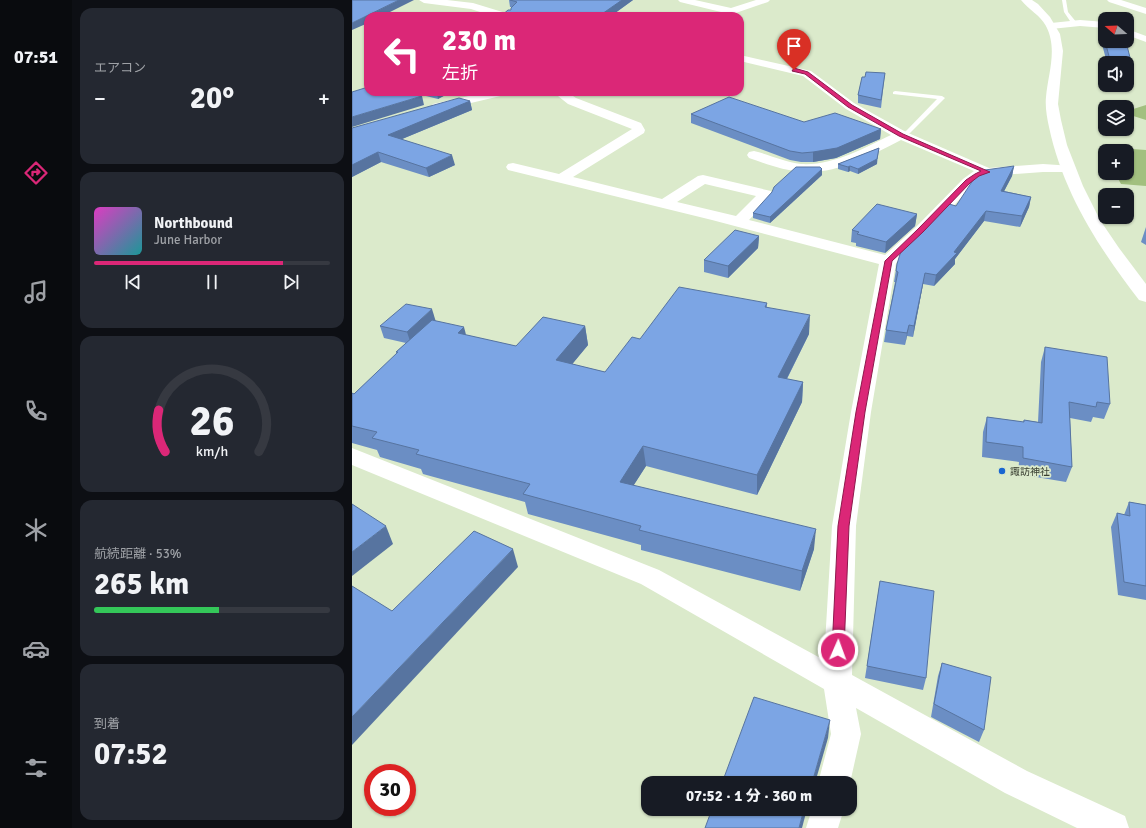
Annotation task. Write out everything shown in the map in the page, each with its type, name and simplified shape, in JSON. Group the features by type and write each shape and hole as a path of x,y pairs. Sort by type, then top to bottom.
{"street":[{"path":"424,0 473,6 490,12"},
{"path":"683,0 730,11 764,0"},
{"path":"1026,0 1043,13 1058,42 1052,103 1058,137 1068,169 1089,214 1118,260 1146,296"},
{"path":"1112,0 1146,11"},
{"path":"486,10 500,7"},
{"path":"1051,26 1074,23 1098,24"},
{"path":"1134,35 1146,39"},
{"path":"744,59 807,73 850,106 901,135 987,172"},
{"path":"428,105 441,106 487,96"},
{"path":"561,179 639,130 636,126 572,100 566,96"},
{"path":"754,155 781,164 803,168 821,167 868,151 901,135"},
{"path":"513,167 739,222 888,261"},
{"path":"836,776 846,734 837,681 844,526 861,412 888,261 921,231 968,182 977,175 987,172 1043,168 1068,169"},
{"path":"664,204 703,178 766,194 739,222"},
{"path":"352,456 650,577 1016,782 1112,828"},
{"path":"822,828 826,816"}],"lane":[{"path":"1064,0 1066,12 1074,23"},
{"path":"895,93 942,98 908,132 901,135"}],"green space":[{"path":"1146,105 1146,120 1134,116 1134,109"},
{"path":"1134,149 1146,150 1146,186 1121,184 1119,180 1134,180"}],"building":[{"path":"352,0 399,0 374,12 364,12 364,17 352,23"},
{"path":"510,0 622,0 605,12 506,12 511,10 517,2"},
{"path":"1107,48 1128,48 1130,56 1109,56"},
{"path":"866,72 885,73 881,100 858,95 862,77 865,77"},
{"path":"364,88 364,96 422,96 352,117 352,92"},
{"path":"729,97 804,122 835,113 881,129 837,148 802,153 790,151 691,114"},
{"path":"459,98 470,101 388,135 452,155 426,168 378,152 352,165 352,128"},
{"path":"879,148 877,159 858,169 838,164"},
{"path":"1014,166 1001,191 1031,197 1022,216 986,211 954,252 957,253 936,275 925,273 914,326 909,325 907,333 886,330 898,272 896,271 897,264 901,251 949,204 956,206 975,177 985,170"},
{"path":"796,167 820,167 822,169 770,217 753,213 772,192 774,187"},
{"path":"877,204 917,214 886,242 857,234 859,232 852,230"},
{"path":"735,230 759,236 728,266 704,260"},
{"path":"679,287 767,303 765,307 810,315 778,377 803,382 757,475 643,446 620,482 816,529 802,571 639,530 641,526 523,494 530,484 416,454 419,450 372,438 377,432 352,426 352,393 354,394 398,352 396,352 432,320 464,327 458,333 516,346 543,317 585,326 556,360 605,372 632,337 640,339"},
{"path":"406,304 432,309 407,332 380,326"},
{"path":"1045,347 1107,357 1110,404 1097,402 1096,407 1069,402 1072,467 1023,458 1023,447 986,442 987,417 1042,423"},
{"path":"1129,502 1146,505 1146,586 1124,582 1117,513 1130,516"},
{"path":"352,504 386,526 352,552"},
{"path":"474,531 513,549 352,717 352,586 392,611"},
{"path":"880,581 934,591 926,678 867,666"},
{"path":"942,663 991,677 984,730 934,704"},
{"path":"754,697 830,720 814,776 725,776"},
{"path":"709,816 802,816 799,828 705,828"}],"place":[{"name":"諏訪神社","path":"1002,471"}],"route":[{"path":"794,70 807,73 850,106 901,135 987,172 977,175 968,182 938,211 921,231 888,261 886,281 861,412 844,526 838,650"}]}
